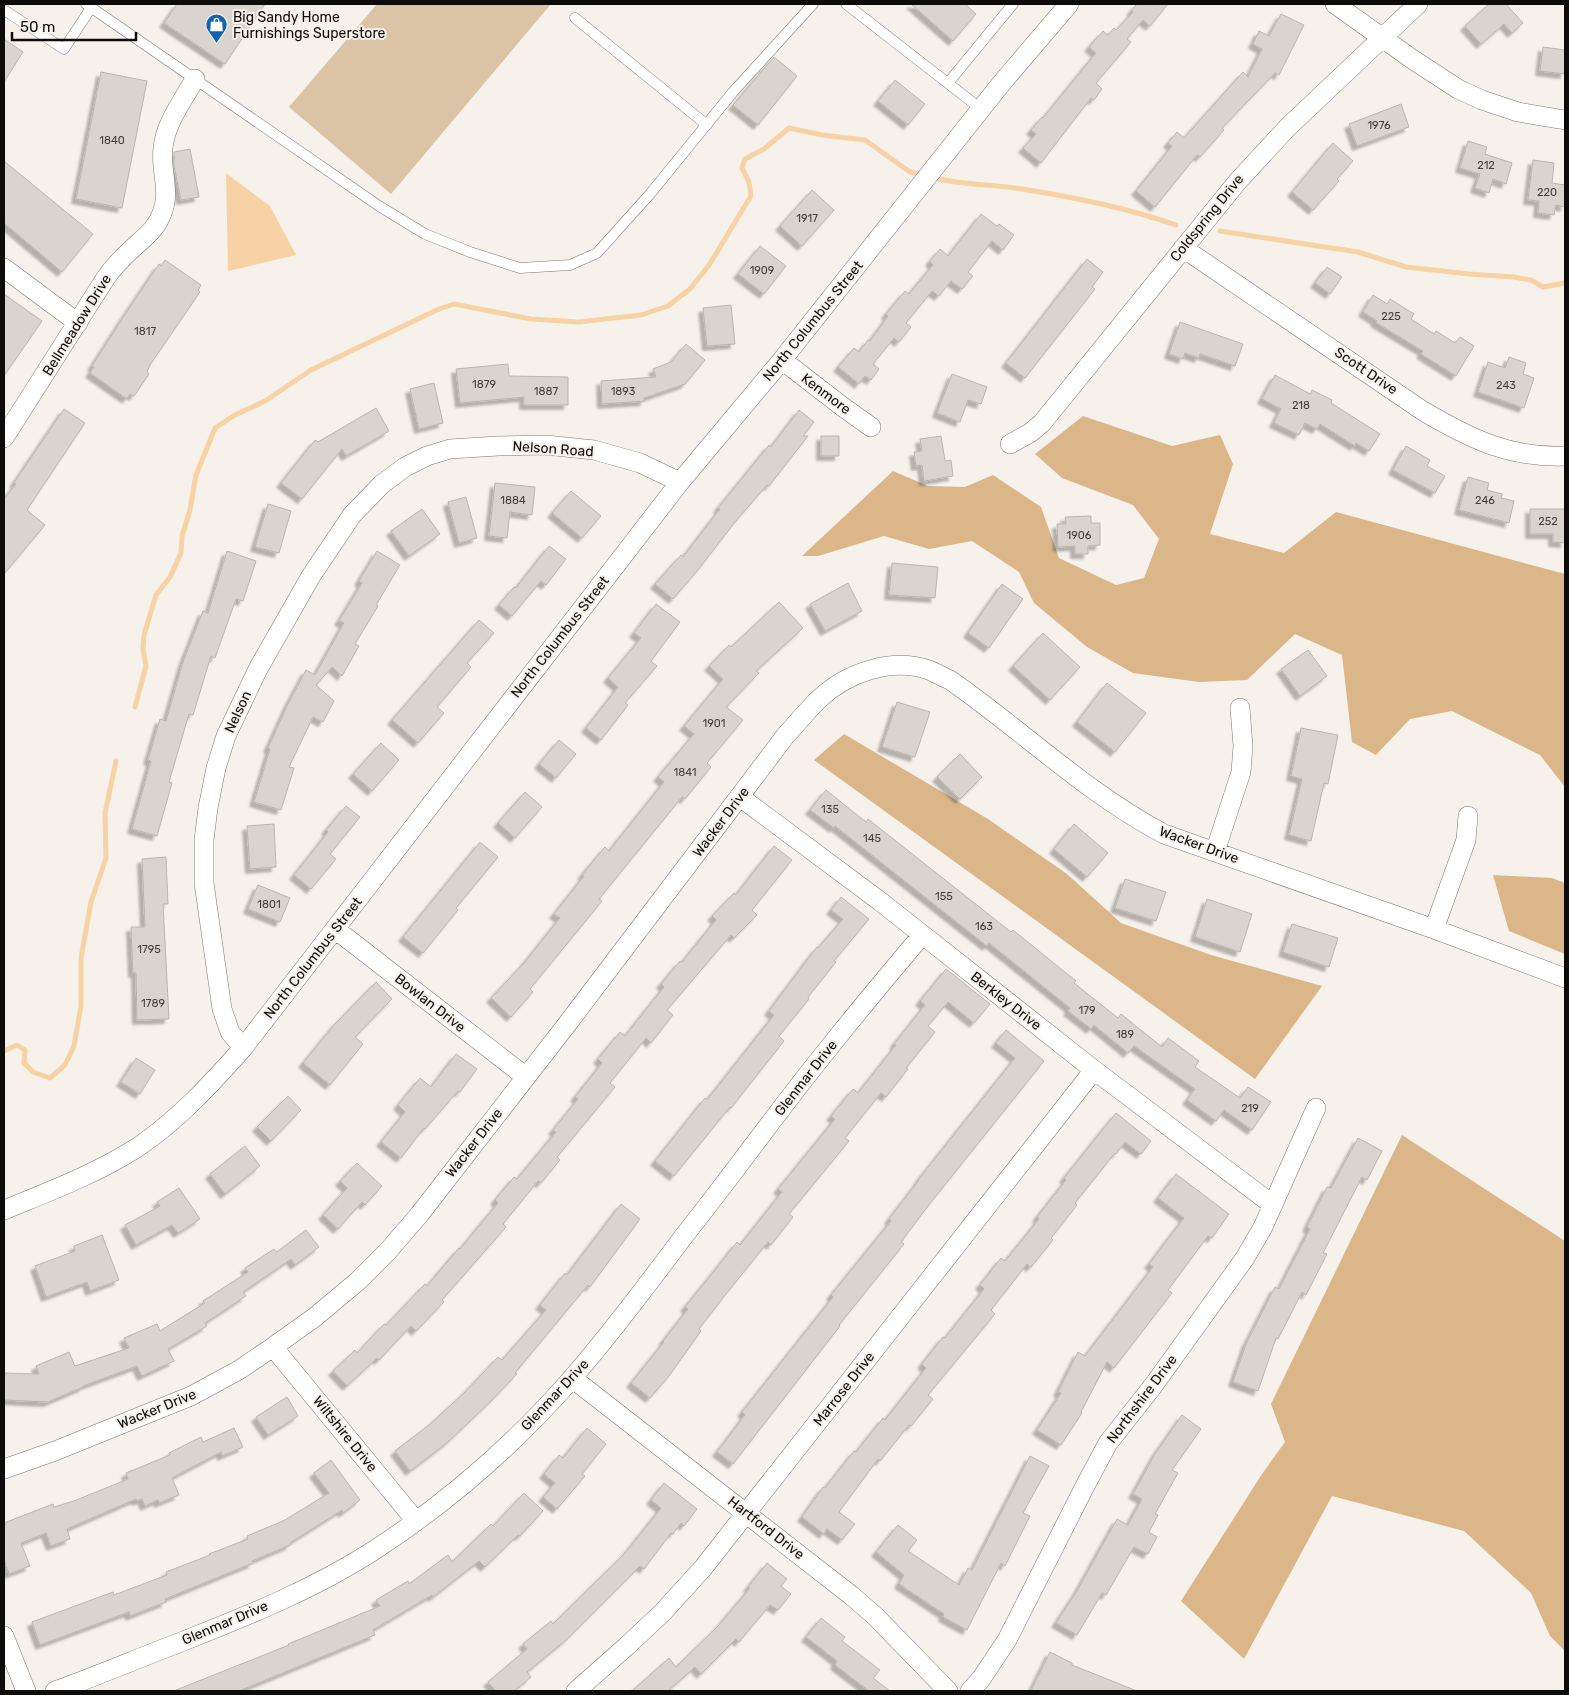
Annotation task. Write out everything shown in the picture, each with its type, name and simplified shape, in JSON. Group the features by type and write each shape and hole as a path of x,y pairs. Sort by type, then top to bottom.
{"street":[{"name":"North Columbus Street","path":"4,1210 74,1182 138,1146 177,1117 212,1083 243,1048 680,482 782,360 981,109 1069,4"},
{"path":"1336,4 1382,38 1458,89 1482,100 1518,112 1565,120"},
{"name":"Coldspring Drive","path":"1010,444 1030,433 1042,423 1238,180 1287,128 1418,4"},
{"name":"Bellmeadow Drive","path":"4,438 114,266 146,237 157,224 163,212 166,199 163,147 176,112 195,79"},
{"name":"Scott Drive","path":"1183,248 1424,411 1461,433 1488,445 1512,452 1565,456"},
{"path":"4,268 78,322"},
{"name":"Kenmore","path":"782,360 871,427"},
{"name":"Nelson Road","path":"450,449 546,445 594,450 640,462 680,482"},
{"name":"Nelson","path":"243,1048 230,1032 222,1009 204,883 204,840 208,808 216,768 226,736 254,677 311,576 352,515 382,484 405,467 427,456 450,449"},
{"name":"Wacker Drive","path":"4,1469 55,1451 191,1396 239,1370 274,1347 315,1317 358,1280 388,1251 419,1215 782,741 819,699 838,685 859,674 882,666 906,665 929,670 950,680 1102,795 1142,822 1164,834 1434,928 1565,978"},
{"path":"1215,852 1241,772 1243,746 1240,708"},
{"name":"Berkley Drive","path":"740,797 881,902 1094,1070 1273,1205"},
{"path":"1434,928 1466,840 1468,816"},
{"name":"Bowlan Drive","path":"335,929 526,1077"},
{"name":"Glenmar Drive","path":"55,1691 225,1624 290,1596 332,1575 373,1551 416,1521 498,1453 540,1414 572,1378 723,1187 826,1051 922,935"},
{"name":"Marrose Drive","path":"576,1691 663,1612 703,1568 1094,1070"},
{"name":"Northshire Drive","path":"970,1691 981,1679 1007,1640 1108,1444 1164,1370 1244,1258 1273,1205 1316,1108"},
{"name":"Wiltshire Drive","path":"274,1347 416,1521"},
{"name":"Hartford Drive","path":"572,1378 748,1513 875,1616 948,1691"},
{"path":"4,1636 26,1691"}],"lane":[{"path":"4,10 64,49 89,6 379,206 425,234 470,252 520,268 570,265 598,253 650,194 734,92 813,4"},
{"path":"846,4 981,109"},
{"path":"948,83 1013,4"},
{"path":"575,18 706,125"}],"shaded area":[{"path":"377,4 551,4 391,194 289,107"},
{"path":"226,173 270,206 296,255 228,271"},
{"path":"1083,416 1172,446 1220,435 1233,464 1210,534 1284,553 1336,512 1565,574 1565,787 1540,755 1452,711 1410,719 1376,755 1352,742 1342,655 1295,634 1247,680 1199,682 1133,673 1087,647 1034,603 1019,572 972,541 929,549 884,536 818,556 802,556 893,471 928,486 965,487 993,475 1041,507 1059,558 1116,585 1144,578 1159,539 1133,505 1062,478 1035,454"},
{"path":"844,734 988,819 1067,874 1121,923 1211,955 1322,986 1255,1079 814,760"},
{"path":"1493,875 1552,878 1565,883 1565,954 1509,931"},
{"path":"1402,1135 1565,1241 1565,1651 1550,1636 1531,1593 1464,1531 1332,1496 1244,1659 1181,1601 1262,1474 1285,1442 1271,1404"}],"building":[{"name":"Big Sandy Home Furnishings Superstore","path":"177,4 265,4 225,64 164,23"},
{"path":"911,4 965,4 976,14 953,41"},
{"path":"1137,4 1168,4 1150,26 1143,20 1127,39 1131,42 1096,83 1102,89 1094,100 1091,98 1041,163 1023,148 1036,134 1031,130 1096,53 1089,47 1103,31 1108,35 1114,28 1116,30 1133,12 1131,11"},
{"path":"1489,4 1506,4 1523,23 1512,33 1504,24 1481,44 1465,26"},
{"path":"1281,14 1304,25 1279,75 1275,73 1222,128 1224,130 1200,157 1197,155 1155,207 1136,191 1172,146 1168,143 1177,132 1184,138 1243,72 1248,77 1262,49 1253,44 1259,31 1269,36"},
{"path":"4,39 23,52 4,82"},
{"path":"1543,47 1565,50 1565,74 1540,71"},
{"path":"774,57 797,76 758,125 733,105"},
{"path":"101,72 147,81 122,208 76,199"},
{"path":"895,80 925,104 908,125 878,101"},
{"path":"1401,104 1409,127 1357,146 1349,124"},
{"path":"1468,141 1487,147 1485,154 1512,163 1506,184 1493,179 1489,193 1475,188 1480,174 1460,168"},
{"path":"1333,143 1353,161 1337,179 1339,181 1313,210 1292,192"},
{"path":"190,149 199,197 181,200 174,166 174,152"},
{"path":"1533,160 1554,163 1552,183 1565,185 1565,207 1556,205 1554,215 1538,213 1539,201 1528,200"},
{"path":"4,161 93,234 62,272 4,223"},
{"path":"812,190 834,210 802,246 780,226"},
{"path":"981,214 997,226 999,224 1014,235 1003,250 992,241 968,272 973,276 962,289 951,281 939,296 932,291 906,323 911,327 899,342 894,338 873,364 879,369 871,380 865,376 859,384 838,367 854,348 859,352 868,340 870,341 888,316 886,314 905,291 909,294 933,265 930,261 940,249 948,256"},
{"path":"760,246 786,266 764,294 738,274"},
{"path":"1087,259 1103,272 1092,287 1095,289 1025,378 1006,363"},
{"path":"165,260 201,285 198,290 200,292 150,365 147,372 149,374 134,396 130,394 127,399 90,373 94,367 92,366 124,316 159,264 161,266"},
{"path":"1327,267 1342,277 1330,294 1315,283"},
{"path":"4,294 42,321 4,376"},
{"path":"1373,295 1387,304 1390,299 1414,314 1411,319 1434,334 1436,331 1455,343 1460,337 1474,346 1456,376 1421,354 1423,351 1375,322 1377,321 1363,312"},
{"path":"731,305 735,344 707,346 703,308"},
{"path":"1180,322 1243,344 1235,366 1200,354 1199,358 1185,353 1183,359 1169,354"},
{"path":"686,344 705,360 685,384 644,398 645,401 602,404 601,381 656,377 653,369 671,362"},
{"path":"1509,357 1526,363 1523,374 1534,378 1524,408 1478,392 1488,362 1505,368"},
{"path":"508,364 509,376 568,377 568,405 524,405 524,397 460,403 456,369"},
{"path":"952,374 987,387 981,404 968,400 960,422 937,413"},
{"path":"1275,375 1310,394 1312,390 1332,400 1331,403 1380,434 1369,451 1356,443 1355,446 1320,424 1317,429 1305,423 1299,435 1274,423 1281,409 1262,399"},
{"path":"434,383 443,423 419,429 410,389"},
{"path":"376,408 389,431 346,456 342,449 302,499 281,483 315,440 318,442"},
{"path":"64,409 85,423 27,510 45,525 4,574 4,499 16,484 14,483"},
{"path":"799,410 814,422 803,436 808,436 769,486 767,485 735,522 673,599 655,584 681,555 683,557 720,509 718,508 769,445 771,447"},
{"path":"821,436 839,436 839,456 821,456"},
{"path":"941,436 945,461 951,460 953,476 924,481 922,465 916,466 914,452 922,451 920,439"},
{"path":"1406,446 1430,460 1427,466 1445,476 1435,493 1393,470"},
{"path":"1468,477 1489,483 1487,490 1502,494 1501,498 1514,501 1509,523 1459,510"},
{"path":"495,483 535,487 532,515 510,512 507,538 489,536"},
{"path":"571,491 601,516 582,538 552,513"},
{"path":"466,497 477,538 459,543 448,502"},
{"path":"268,504 291,511 279,553 255,547"},
{"path":"422,509 440,534 409,556 391,531"},
{"path":"1530,509 1565,509 1565,543 1553,542 1553,534 1530,534"},
{"path":"1091,516 1091,523 1100,523 1100,545 1088,546 1088,554 1075,554 1075,546 1058,547 1057,524 1066,524 1065,517"},
{"path":"549,546 566,559 546,585 541,581 512,616 499,605 514,587 516,588"},
{"path":"227,551 256,561 243,601 236,599 215,658 211,656 193,715 189,714 169,782 172,783 157,836 132,829 151,761 148,760 160,719 166,721 183,662 203,611 208,613"},
{"path":"377,551 400,565 355,644 359,646 342,676 332,667 316,685 334,701 323,722 313,717 289,767 294,768 281,810 254,802 270,749 268,748 288,704 306,670 315,675 344,623 339,621 362,583 359,581"},
{"path":"892,563 938,567 935,598 889,595"},
{"path":"848,583 862,611 825,631 810,604"},
{"path":"1002,584 1023,599 989,648 968,633"},
{"path":"779,602 803,628 756,671 759,673 726,707 743,720 707,763 711,767 685,799 682,797 599,899 602,901 530,989 533,992 511,1017 491,998 524,963 560,918 554,914 584,876 582,875 605,847 609,851 664,782 658,777 694,734 684,726 723,679 709,666 729,645 731,647"},
{"path":"656,604 680,622 651,661 657,666 625,703 628,705 601,740 586,728 618,687 608,678 641,638 634,633"},
{"path":"479,620 494,633 467,663 471,667 437,707 444,713 418,743 392,720"},
{"path":"1043,633 1080,667 1050,700 1013,666"},
{"path":"1308,650 1327,676 1300,696 1281,669"},
{"path":"1107,683 1146,713 1115,752 1077,722"},
{"path":"897,702 930,712 915,757 882,747"},
{"path":"1301,728 1338,735 1328,784 1324,783 1311,841 1289,835 1302,779 1291,776"},
{"path":"559,740 576,754 556,778 539,764"},
{"path":"381,743 399,760 372,791 353,774"},
{"path":"960,754 982,777 960,799 937,777"},
{"path":"826,790 866,822 868,819 1011,932 1013,930 1118,1018 1121,1014 1162,1047 1168,1038 1199,1061 1195,1067 1240,1098 1248,1087 1271,1102 1252,1130 1224,1110 1216,1121 1187,1100 1195,1089 1134,1046 1128,1053 1094,1025 1091,1029 1068,1011 1070,1008 989,943 987,946 835,826 834,828 810,810"},
{"path":"525,792 542,807 515,838 498,823"},
{"path":"346,806 360,817 330,854 336,859 311,889 294,875 328,832 326,830"},
{"path":"274,824 276,867 250,869 247,826"},
{"path":"1074,824 1108,853 1087,877 1054,849"},
{"path":"480,842 498,857 456,908 458,910 423,953 403,937"},
{"path":"774,846 792,860 752,910 757,915 734,938 731,935 667,1010 673,1015 651,1043 646,1038 610,1083 615,1087 557,1157 560,1160 541,1183 538,1181 503,1224 506,1227 442,1300 444,1302 416,1331 411,1326 379,1360 377,1358 347,1386 333,1371 355,1350 357,1353 425,1284 427,1286 460,1249 498,1203 495,1200 514,1177 517,1179 556,1132 553,1130 578,1099 575,1097 602,1063 598,1059 620,1032 625,1036 664,987 661,984 680,961 682,962 716,920 712,916 734,893 736,895"},
{"path":"166,857 168,904 163,904 169,1019 137,1020 136,973 133,973 131,927 145,927 142,859"},
{"path":"1125,879 1166,892 1156,921 1115,908"},
{"path":"258,885 290,898 280,922 248,909"},
{"path":"841,897 869,919 834,961 836,962 808,997 809,999 779,1036 784,1041 674,1176 655,1161 705,1098 707,1100 774,1015 769,1011 817,947 843,919 831,910"},
{"path":"1207,899 1252,914 1240,952 1195,937"},
{"path":"1292,924 1338,938 1329,967 1283,952"},
{"path":"946,969 990,1004 974,1023 948,1002 928,1026 935,1032 906,1068 908,1069 886,1097 881,1093 845,1138 849,1141 789,1214 793,1217 771,1245 768,1242 726,1294 699,1329 701,1331 669,1376 650,1398 631,1383 688,1309 685,1307 737,1242 740,1245 782,1192 778,1189 835,1119 831,1116 853,1089 858,1093 896,1045 894,1044 925,1005 920,1001"},
{"path":"376,982 392,999 355,1037 363,1044 330,1085 303,1063 335,1024"},
{"path":"1006,1030 1044,1061 928,1206 901,1242 904,1244 839,1325 733,1464 717,1452 745,1415 742,1412 833,1297 831,1295 891,1221 889,1219 918,1180 1015,1058 996,1043"},
{"path":"456,1054 477,1069 460,1092 458,1091 424,1128 401,1158 381,1142 405,1112 398,1105 420,1078 431,1087"},
{"path":"136,1058 155,1070 140,1094 121,1082"},
{"path":"288,1096 301,1110 271,1141 257,1127"},
{"path":"1116,1113 1151,1141 1141,1154 1125,1142 1115,1153 1075,1203 1077,1205 1051,1238 1053,1240 1031,1267 1027,1264 991,1310 995,1314 928,1395 933,1399 880,1461 878,1459 839,1512 855,1524 842,1540 827,1529 824,1534 802,1517 823,1487 825,1488 883,1418 885,1420 926,1368 922,1364 984,1289 980,1285 1001,1258 1005,1261 1039,1219 1037,1217 1066,1180 1064,1178"},
{"path":"1358,1138 1382,1151 1367,1180 1362,1177 1323,1253 1327,1254 1306,1295 1302,1292 1278,1339 1276,1338 1258,1391 1233,1382 1246,1344 1275,1287 1279,1289 1310,1229 1307,1227 1327,1187 1331,1188"},
{"path":"245,1146 260,1166 225,1194 210,1174"},
{"path":"357,1163 382,1186 365,1205 362,1202 338,1229 323,1215 347,1188 340,1181"},
{"path":"1176,1174 1229,1214 1212,1238 1208,1236 1168,1290 1172,1293 1114,1368 1107,1362 1082,1413 1061,1445 1037,1430 1061,1393 1058,1392 1078,1352 1085,1356 1153,1267 1149,1264 1184,1218 1158,1198"},
{"path":"179,1188 200,1219 178,1233 172,1225 136,1245 125,1225 160,1206 157,1202"},
{"path":"621,1204 640,1219 590,1287 588,1285 515,1373 517,1374 492,1400 448,1442 410,1471 395,1451 429,1425 464,1393 498,1357 502,1360 546,1310 540,1305 565,1273 567,1275"},
{"path":"306,1230 319,1247 295,1265 291,1259 243,1292 246,1296 205,1323 207,1326 168,1349 174,1361 142,1376 137,1366 83,1386 48,1402 4,1400 4,1373 39,1374 36,1366 69,1352 75,1366 129,1348 124,1338 157,1324 160,1331 205,1303 203,1301 248,1272 245,1268 274,1249 277,1252"},
{"path":"102,1235 119,1280 90,1291 87,1282 46,1297 35,1266 75,1251 74,1246"},
{"path":"287,1397 298,1416 268,1435 256,1417"},
{"path":"1182,1415 1201,1429 1172,1470 1178,1473 1155,1514 1158,1515 1149,1532 1157,1537 1148,1554 1134,1547 1106,1595 1102,1593 1077,1635 1056,1623 1077,1591 1117,1519 1128,1525 1142,1499 1133,1494 1155,1454"},
{"path":"234,1428 243,1447 222,1456 221,1452 172,1478 179,1495 159,1503 158,1500 145,1506 142,1499 137,1501 136,1499 67,1529 70,1539 51,1546 46,1533 21,1543 30,1566 9,1574 4,1560 4,1523 53,1504 54,1507 74,1501 128,1479 126,1473 170,1455 169,1453 201,1437 203,1442"},
{"path":"587,1428 606,1444 582,1474 585,1476 557,1509 543,1497 555,1483 544,1474 559,1455 563,1458"},
{"path":"1030,1456 1049,1466 1023,1513 1030,1516 1005,1566 1001,1563 967,1630 943,1617 944,1614 899,1584 904,1575 876,1552 898,1525 917,1540 908,1551 959,1585 968,1568 972,1570"},
{"path":"331,1460 360,1500 343,1513 342,1510 290,1543 290,1545 252,1561 253,1563 165,1599 166,1602 130,1616 129,1612 40,1645 32,1622 113,1592 114,1595 167,1575 166,1572 248,1539 247,1536 285,1520 329,1493 314,1473"},
{"path":"664,1483 697,1509 684,1526 681,1523 673,1534 671,1533 644,1569 640,1566 566,1640 527,1672 531,1677 514,1691 496,1691 488,1682 527,1649 523,1644 551,1621 553,1624 626,1552 661,1508 651,1500"},
{"path":"524,1493 543,1511 520,1536 518,1535 485,1567 479,1561 433,1597 432,1595 373,1630 375,1635 239,1691 176,1691 380,1606 376,1600 408,1581 409,1584 448,1555 452,1562 491,1524 493,1526"},
{"path":"767,1563 787,1579 781,1586 791,1594 778,1610 770,1605 739,1642 736,1639 701,1674 695,1667 668,1691 632,1691 669,1658 676,1667 718,1626 750,1588 748,1587"},
{"path":"821,1618 845,1637 842,1641 880,1670 873,1678 890,1691 869,1691 835,1665 837,1661 806,1637"},
{"path":"1050,1652 1072,1663 1072,1665 1137,1691 1031,1691"}],"waterway":[{"path":"135,707 146,666 143,649 144,635 156,595 170,577 181,553 182,536 190,510 196,475 215,428 235,415 265,401 311,370 439,309 454,304 531,319 579,322 641,315 668,306 690,289 709,265 751,196 749,182 742,168 745,159 764,149 789,128 822,135 865,140 910,172 923,175"},
{"path":"931,177 941,180 1015,188 1076,198 1116,207 1176,225"},
{"path":"1220,231 1358,252 1406,267 1514,277 1531,280 1543,287 1565,283"},
{"path":"4,1051 17,1045 25,1050 24,1063 33,1072 50,1078 65,1065 74,1046 81,1006 81,958 91,902 106,858 105,813 116,761"}],"place":[{"name":"Big Sandy Home Furnishings Superstore","path":"217,44"}]}
